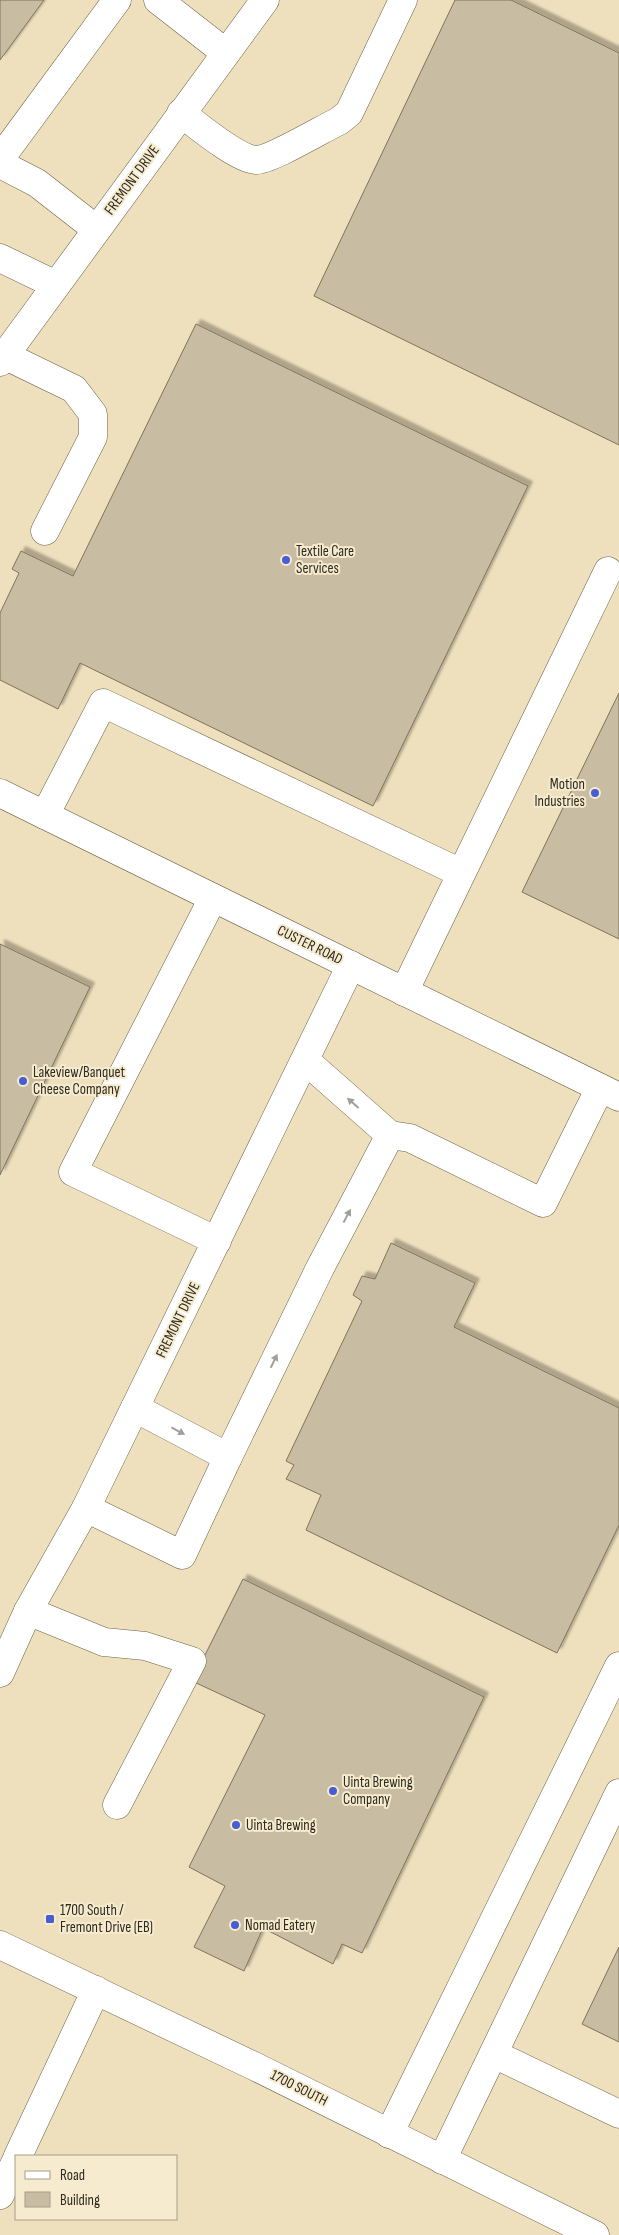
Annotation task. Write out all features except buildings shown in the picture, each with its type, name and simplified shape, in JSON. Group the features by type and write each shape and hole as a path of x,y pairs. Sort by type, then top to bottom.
{"street":[{"path":"0,159 117,0"},
{"path":"158,0 226,53"},
{"name":"FREMONT DRIVE","path":"2,358 265,0"},
{"path":"181,113 238,154 255,160 269,158 339,121 349,113 403,0"},
{"path":"0,164 37,183 96,229"},
{"path":"0,258 56,285"},
{"path":"2,358 74,389 93,414 93,437 45,531"},
{"path":"404,992 608,571"},
{"path":"45,815 103,703 462,873"},
{"name":"CUSTER ROAD","path":"0,793 610,1092"},
{"path":"213,898 73,1172 217,1241"},
{"name":"FREMONT DRIVE","path":"0,1673 28,1611 86,1508 351,965"},
{"path":"305,1060 390,1135 410,1138 543,1204 610,1092"},
{"path":"86,1508 182,1554 320,1268 390,1135"},
{"path":"135,1408 228,1457"},
{"path":"28,1611 104,1642 145,1646 192,1661 117,1805"},
{"path":"389,2134 619,1666"},
{"path":"442,2160 619,1793"},
{"name":"1700 SOUTH","path":"0,1945 96,1990 595,2235"},
{"path":"18,2155 96,1990"},
{"path":"494,2054 619,2114"},
{"path":"0,2196 15,2163"}],"shaded area":[{"path":"0,0 619,0 619,2235 0,2235"}],"place":[{"name":"Textile Care Services","path":"286,560"},
{"name":"Motion Industries","path":"595,793"},
{"name":"Lakeview/Banquet Cheese Company","path":"23,1081"},
{"name":"Uinta Brewing Company","path":"333,1791"},
{"name":"Uinta Brewing","path":"236,1825"},
{"name":"1700 South / Fremont Drive (EB)","path":"50,1919"},
{"name":"Nomad Eatery","path":"235,1925"}]}
